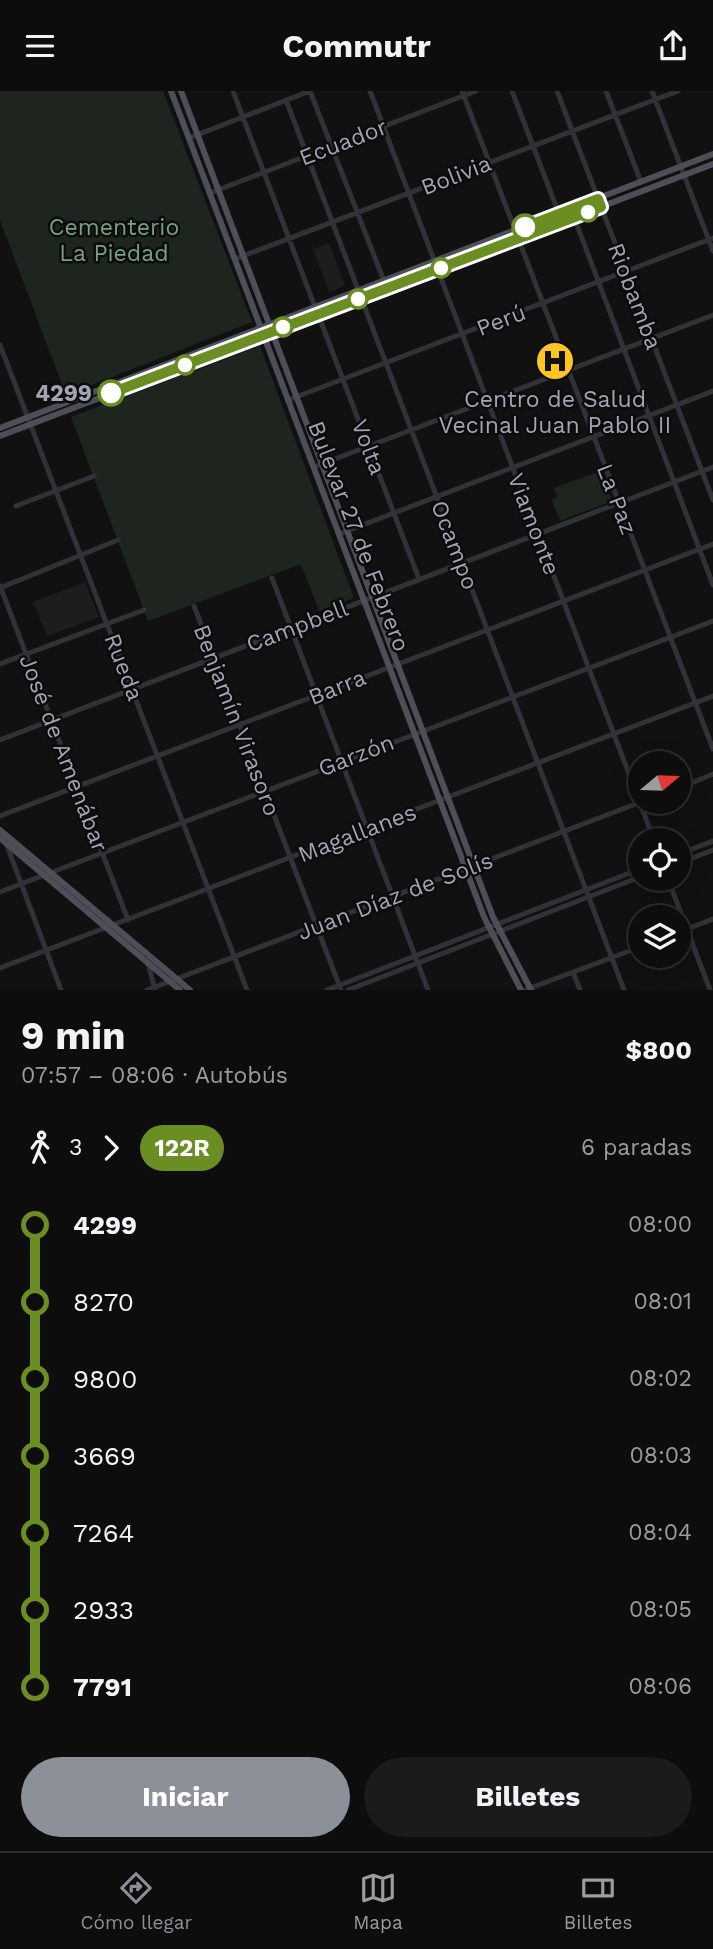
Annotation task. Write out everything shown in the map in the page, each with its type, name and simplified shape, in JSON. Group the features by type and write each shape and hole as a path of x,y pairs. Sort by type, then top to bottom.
{"main road":[{"name":"Bulevar 27 de Febrero","path":"171,91 467,870 494,930 527,990"},
{"name":"Bulevar 27 de Febrero","path":"181,91 475,866 494,930"},
{"path":"517,234 559,213 713,154"},
{"path":"0,436 30,421 262,331 517,234 574,217 713,164"},
{"path":"360,294 383,281 436,265"},
{"path":"0,428 30,421"},
{"path":"0,830 173,980 180,990"},
{"path":"3,840 48,874"},
{"path":"110,927 148,963 190,990"}],"street":[{"name":"Volta","path":"233,91 419,579"},
{"path":"189,138 310,91 383,281"},
{"name":"Viamonte","path":"370,91 628,769"},
{"name":"Ecuador","path":"210,193 384,127 463,93 476,91"},
{"path":"512,91 559,213"},
{"name":"Riobamba","path":"557,91 713,501"},
{"path":"606,91 641,182"},
{"path":"652,91 711,239 713,251"},
{"name":"Bolivia","path":"235,259 678,91"},
{"name":"La Paz","path":"463,93 713,749"},
{"name":"Ocampo","path":"286,100 624,990"},
{"path":"574,217 713,586"},
{"name":"Perú","path":"288,400 711,239"},
{"path":"314,467 713,315"},
{"name":"Rueda","path":"1,345 247,990"},
{"path":"339,534 713,391"},
{"name":"Campbell","path":"0,740 713,467"},
{"path":"16,506 94,476"},
{"path":"0,587 118,540"},
{"name":"Barra","path":"0,816 713,544"},
{"path":"272,578 428,990"},
{"name":"José de Amenábar","path":"0,587 128,920"},
{"name":"Benjamín Virasoro","path":"194,606 340,988"},
{"path":"0,664 144,610"},
{"name":"Garzón","path":"0,892 713,621"},
{"name":"Magallanes","path":"0,968 713,696"},
{"path":"691,782 713,774"},
{"name":"Juan Díaz de Solís","path":"152,989 628,807"},
{"path":"3,840 61,990"},
{"path":"691,849 713,841"},
{"path":"691,858 713,850"},
{"path":"494,930 628,874"},
{"path":"327,990 340,988 628,882"},
{"path":"691,927 713,919"},
{"path":"691,940 710,990"},
{"path":"527,990 628,952"},
{"path":"348,990 417,960"},
{"path":"148,963 152,989"},
{"path":"573,972 580,990"}],"shaded area":[{"path":"329,243 345,286 329,292 313,249"},
{"path":"85,582 99,617 47,636 33,602"}],"green space":[{"name":"Cementerio La Piedad","path":"0,91 163,91 252,322 66,395 0,220"},
{"path":"260,346 354,598 319,611 301,564 148,621 71,417"},
{"path":"600,471 612,501 560,521 552,500 558,497 554,488"}],"bus line":[{"name":"122R","path":"111,393 601,207 598,199 525,227"}],"place":[{"name":"Centro de Salud Vecinal Juan Pablo II","path":"555,361"},
{"name":"4299","path":"111,393"}]}
